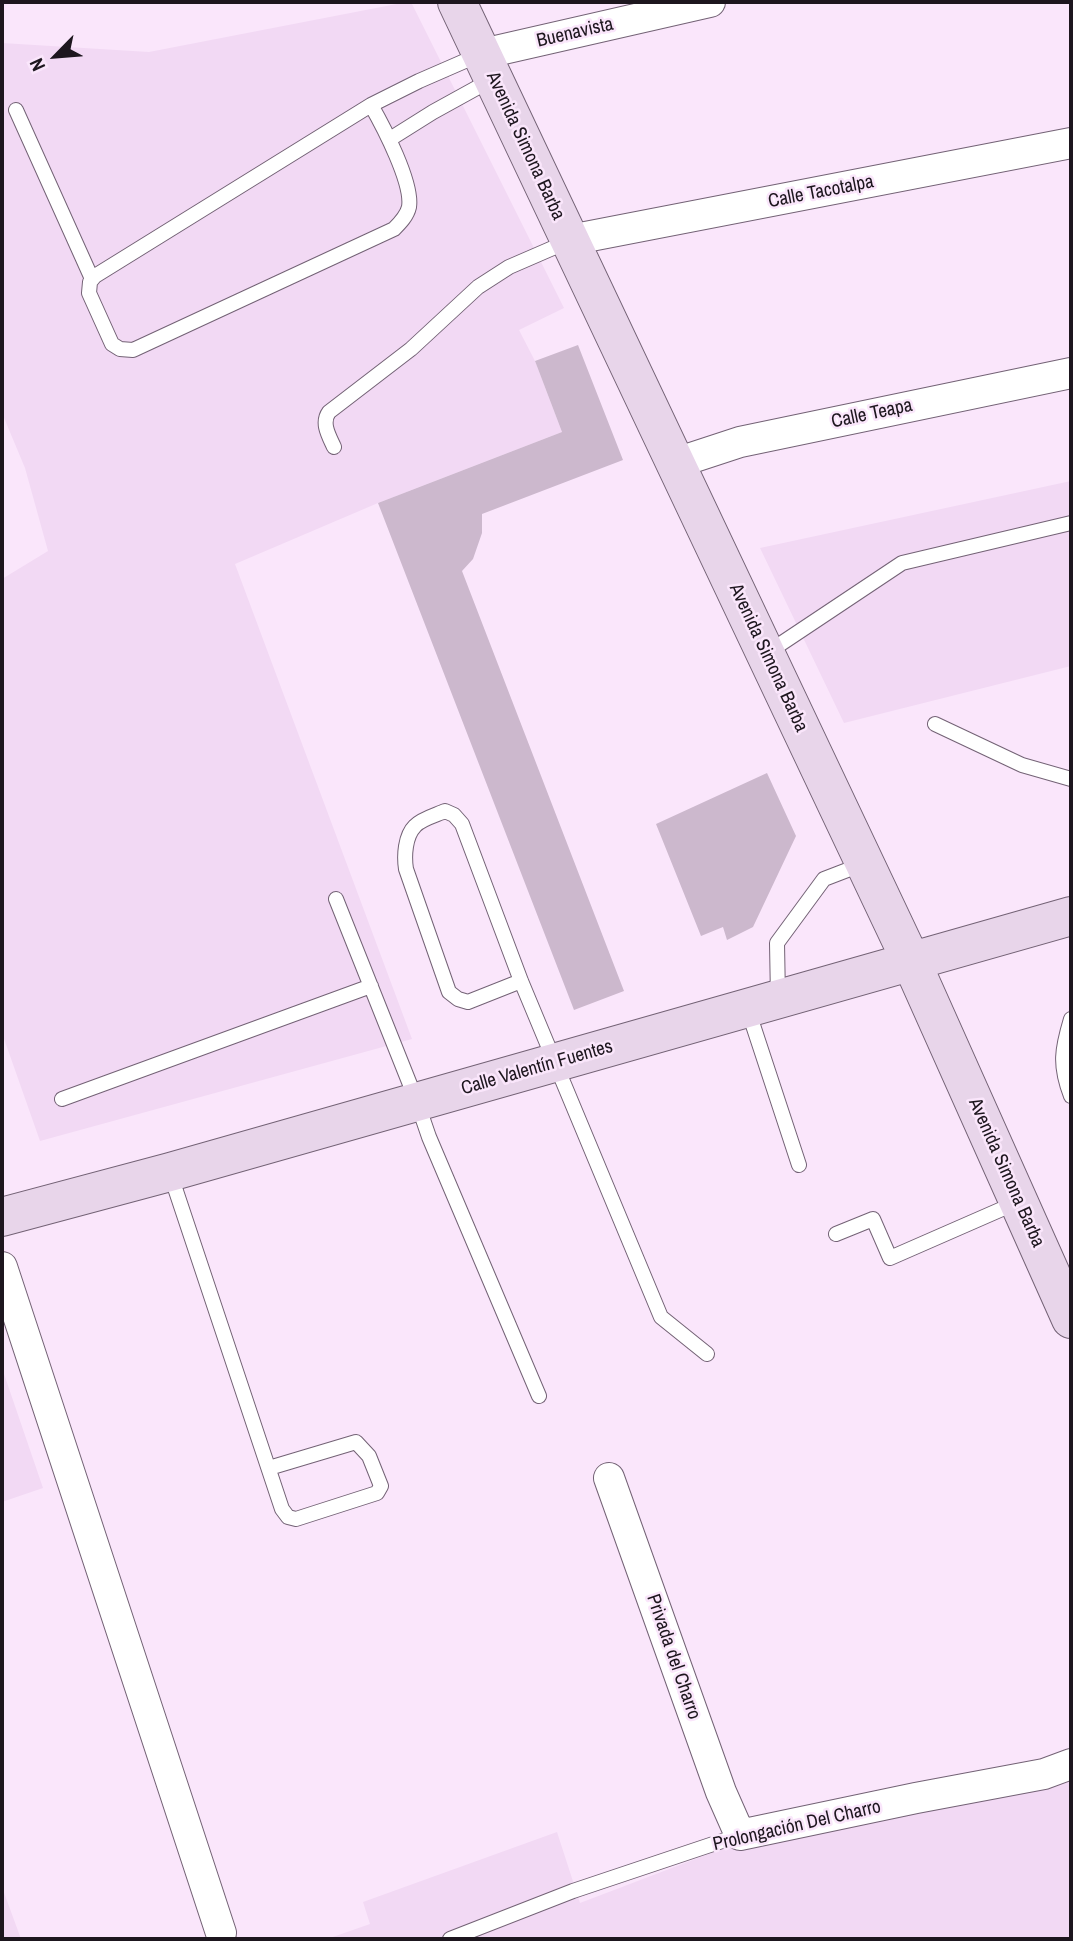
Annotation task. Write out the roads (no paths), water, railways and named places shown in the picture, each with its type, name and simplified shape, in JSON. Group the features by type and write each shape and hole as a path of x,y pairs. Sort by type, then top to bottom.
{"main road":[{"name":"Avenida Simona Barba","path":"457,2 911,961 1071,1319"},
{"name":"Calle Valentín Fuentes","path":"2,1217 170,1172 1071,916"}],"street":[{"name":"Buenavista","path":"487,66 710,2"},
{"name":"Calle Tacotalpa","path":"570,240 1071,143"},
{"name":"Calle Teapa","path":"676,463 740,442 1071,373"},
{"path":"2,1266 221,1933"},
{"name":"Privada del Charro","path":"609,1478 721,1792 740,1835"},
{"name":"Prolongación Del Charro","path":"740,1835 1044,1774 1071,1765"}],"lane":[{"path":"371,105 390,139 409,195 409,208 404,219 394,229 133,350 120,349 112,344 89,293 92,279 371,105 419,81 487,66"},
{"path":"390,139 433,112 487,66"},
{"path":"16,110 92,279"},
{"path":"334,447 326,426 329,412 411,349 478,287 509,267 570,240"},
{"path":"766,654 902,563 1071,523"},
{"path":"935,724 1022,765 1071,779"},
{"path":"521,981 468,1002 449,992 406,869 404,857 410,834 416,824 445,811 454,815 462,824 521,981 661,1317 707,1354"},
{"path":"799,1165 763,1004 777,943 824,879 865,863"},
{"path":"336,899 429,1137 539,1396"},
{"path":"62,1099 371,986"},
{"path":"1071,1018 1062,1050 1066,1083 1071,1096"},
{"path":"170,1172 282,1509 288,1517 296,1519 377,1493 381,1486 369,1455 356,1442 269,1468"},
{"path":"836,1234 873,1219 890,1258 1019,1202"},
{"name":"Prolongación Del Charro","path":"450,1939 573,1891 740,1835"}]}
